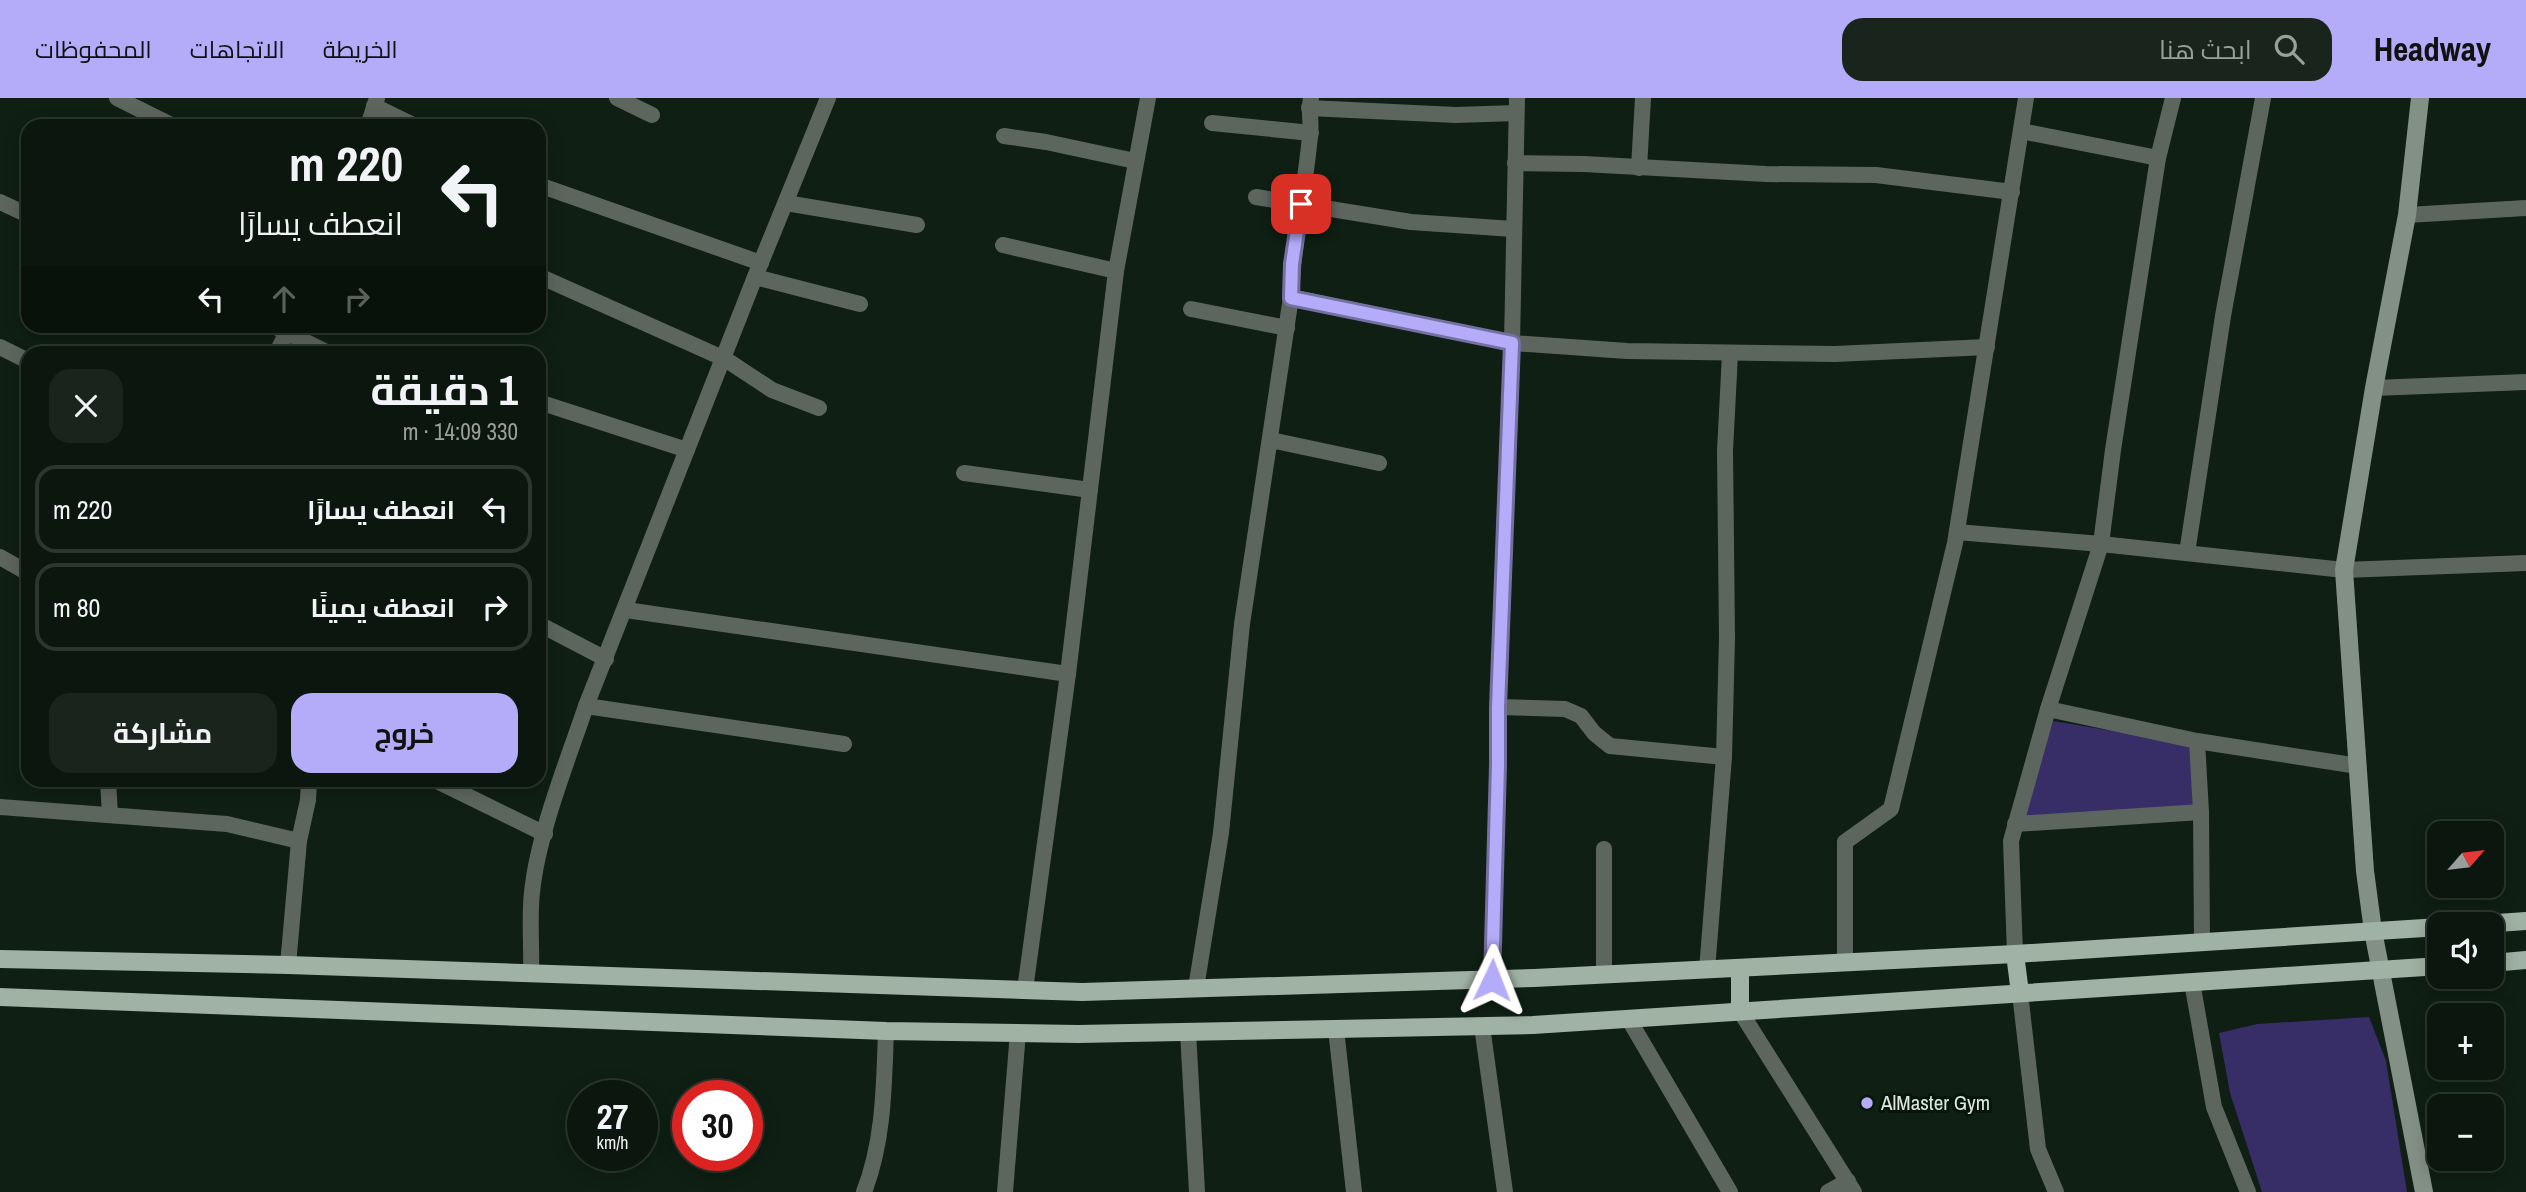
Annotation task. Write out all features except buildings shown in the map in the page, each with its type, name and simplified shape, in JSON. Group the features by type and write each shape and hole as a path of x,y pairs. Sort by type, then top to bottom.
{"main road":[{"path":"2504,923 2526,921"},
{"path":"0,959 288,965 1082,992 1492,980 1707,970 2427,928"},
{"path":"2015,954 2020,993"},
{"path":"2504,962 2526,960"},
{"path":"0,997 886,1031 1078,1034 1482,1026 2427,967"},
{"path":"1740,968 1740,1011"}],"street":[{"path":"119,98 160,119"},
{"path":"617,98 652,115"},
{"path":"531,973 532,892 545,834 586,706 828,98"},
{"path":"1026,990 1068,674 1116,271 1148,98"},
{"path":"1639,168 1643,98"},
{"path":"1845,961 1845,842 1891,809 1957,532 2026,98"},
{"path":"2015,954 2011,841 2048,709 2101,544 2158,158 2173,98"},
{"path":"2187,553 2223,316 2263,98"},
{"path":"2420,98 2407,215 2374,388 2344,570 2365,871 2380,970 2424,1192"},
{"path":"370,119 376,102 404,119"},
{"path":"1196,988 1221,833 1242,624 1291,298 1292,264 1311,133 1310,103 1456,115 1516,105 1512,343 1498,707 1492,980"},
{"path":"1212,123 1311,133"},
{"path":"2021,131 2158,158"},
{"path":"1004,136 1135,161"},
{"path":"1515,163 1766,174 1876,175 2012,191"},
{"path":"546,188 758,270 860,303"},
{"path":"1256,197 1411,222 1513,229"},
{"path":"0,202 21,212"},
{"path":"786,202 917,225"},
{"path":"2407,215 2526,208"},
{"path":"1003,245 1116,271"},
{"path":"546,279 725,359 772,390 819,408"},
{"path":"1291,298 1512,343 1627,351 1835,354 1987,346"},
{"path":"1191,309 1287,328"},
{"path":"293,333 316,346"},
{"path":"0,347 21,358"},
{"path":"1707,970 1724,757 1727,638 1725,451 1730,354"},
{"path":"2374,388 2526,382"},
{"path":"546,404 687,450"},
{"path":"1271,440 1379,463"},
{"path":"964,473 1090,490"},
{"path":"1957,532 2101,544 2344,570 2526,563"},
{"path":"0,556 21,569"},
{"path":"626,610 1068,674"},
{"path":"546,628 606,659"},
{"path":"586,706 844,744"},
{"path":"1498,707 1564,709 1581,716 1609,746 1724,757"},
{"path":"2048,709 2197,741 2358,766"},
{"path":"2197,741 2201,812 2202,942"},
{"path":"108,787 110,816"},
{"path":"288,965 299,841 309,787"},
{"path":"449,787 545,834"},
{"path":"0,807 227,824 299,841"},
{"path":"2015,824 2201,812"},
{"path":"1604,849 1604,973"},
{"path":"2192,982 2214,1107 2248,1192"},
{"path":"2020,993 2038,1149 2056,1192"},
{"path":"1740,1011 1851,1186 1828,1192"},
{"path":"1628,1018 1730,1192"},
{"path":"1482,1026 1505,1192"},
{"path":"1336,1029 1353,1192"},
{"path":"864,1192 872,1171 883,1104 886,1031"},
{"path":"1005,1192 1018,1032"},
{"path":"1188,1032 1197,1192"}],"shaded area":[{"path":"2053,721 2191,744 2193,808 2021,821"},
{"path":"2369,1017 2386,1061 2407,1192 2262,1192 2230,1093 2219,1033 2257,1024"}],"place":[{"name":"AlMaster Gym","path":"1867,1103"}],"route":[{"path":"1301,204 1292,264 1291,298 1512,343 1498,707 1492,980"}]}
